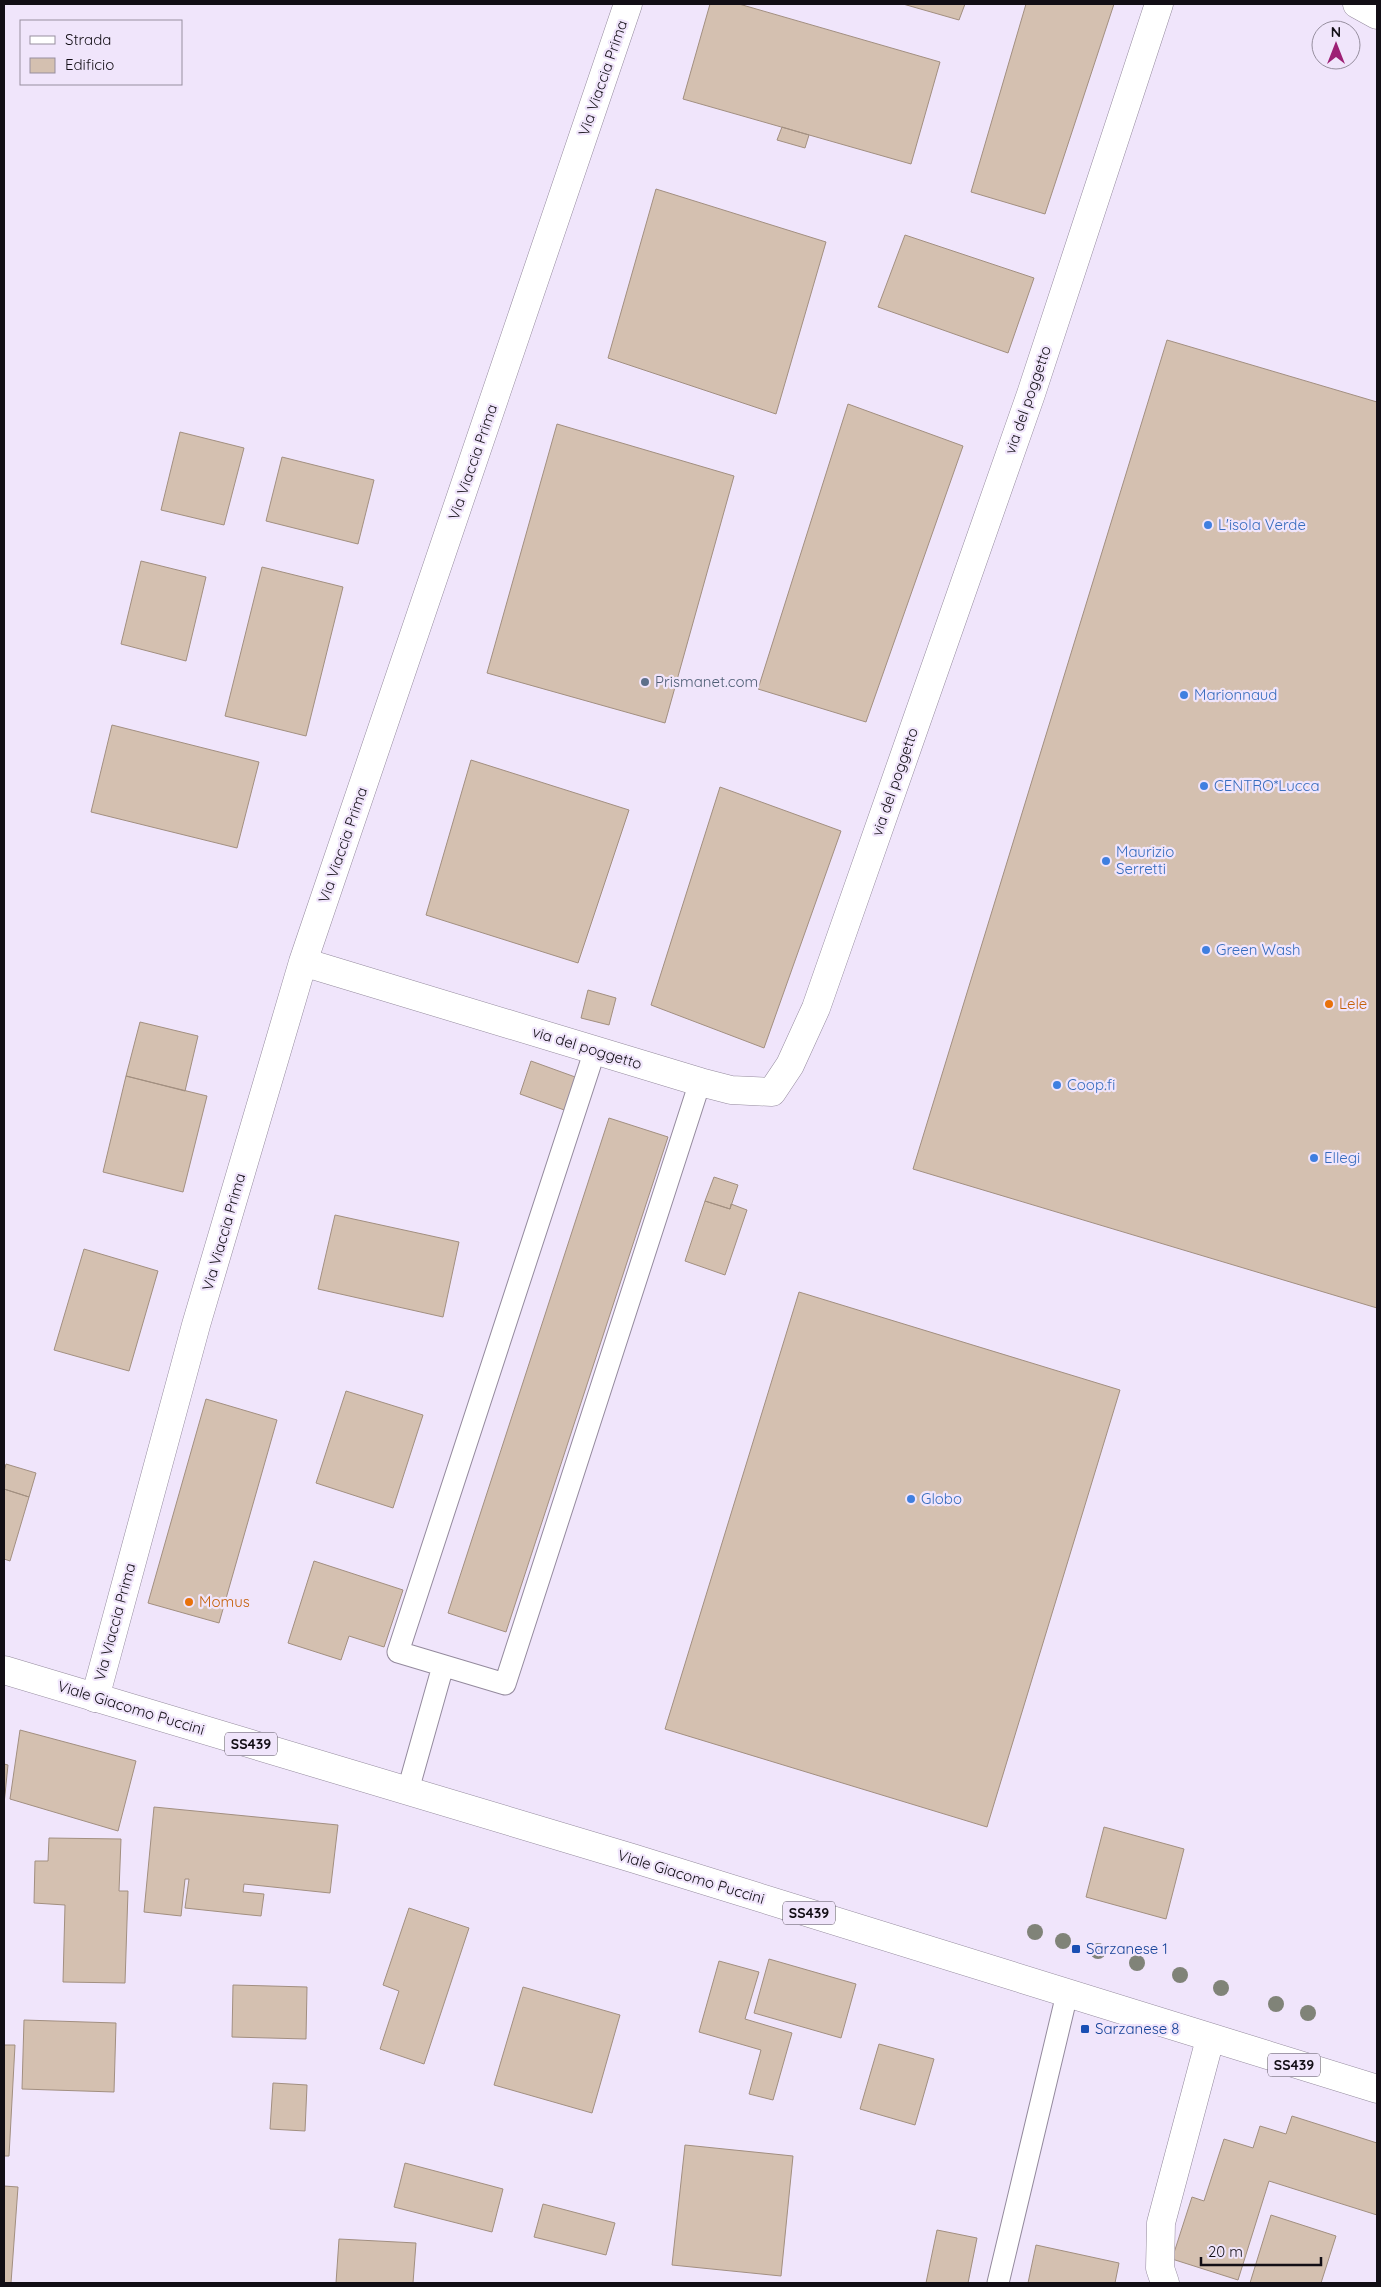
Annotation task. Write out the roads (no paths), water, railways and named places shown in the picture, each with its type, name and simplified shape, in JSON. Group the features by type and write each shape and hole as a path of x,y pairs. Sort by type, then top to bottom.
{"street":[{"name":"Via Viaccia Prima","path":"95,1698 196,1325 303,962 628,4"},
{"name":"via del poggetto","path":"303,962 700,1082 730,1090 772,1092 790,1065 816,1008 1031,394 1159,4"},
{"path":"1357,4 1377,15"},
{"name":"Viale Giacomo Puccini","path":"4,1670 408,1790 1377,2089"},
{"path":"1165,2283 1160,2268 1161,2223 1210,2039"}],"lane":[{"path":"595,1050 398,1652 443,1666 505,1684 700,1082"},
{"path":"408,1790 443,1666"},
{"path":"998,2283 1067,1994"}],"place":[{"name":"L'isola Verde","path":"1208,525"},
{"name":"Prismanet.com","path":"645,682"},
{"name":"Marionnaud","path":"1184,695"},
{"name":"CENTRO*Lucca","path":"1204,786"},
{"name":"Maurizio Serretti","path":"1106,861"},
{"name":"Green Wash","path":"1206,950"},
{"name":"Lele","path":"1329,1004"},
{"name":"Coop.fi","path":"1057,1085"},
{"name":"Ellegi","path":"1314,1158"},
{"name":"Globo","path":"911,1499"},
{"name":"Momus","path":"189,1602"},
{"name":"Sarzanese 1","path":"1076,1949"},
{"name":"Sarzanese 8","path":"1085,2029"}]}
